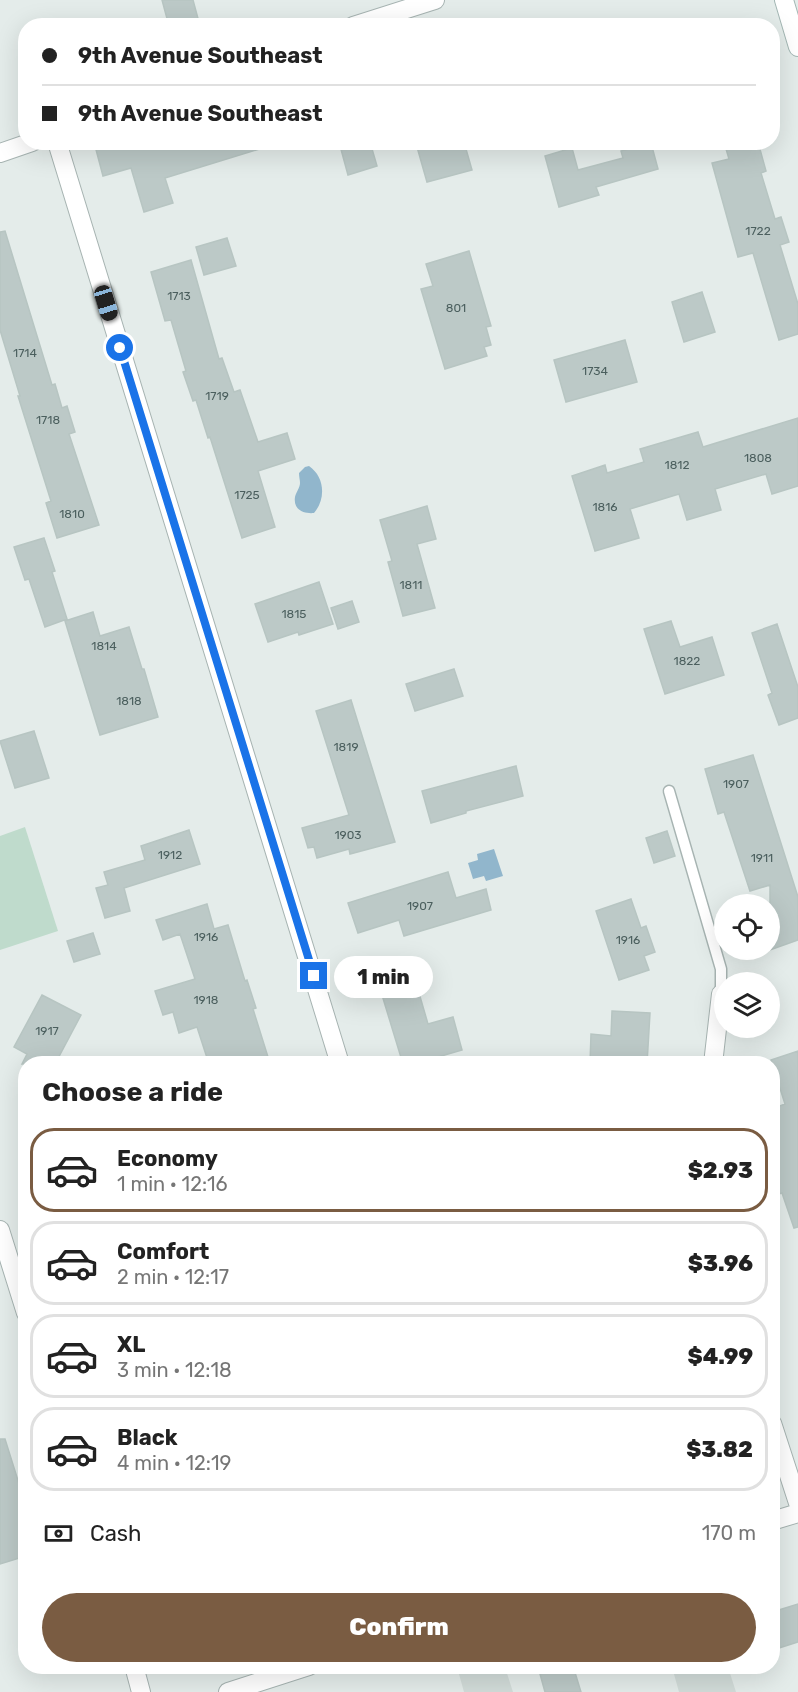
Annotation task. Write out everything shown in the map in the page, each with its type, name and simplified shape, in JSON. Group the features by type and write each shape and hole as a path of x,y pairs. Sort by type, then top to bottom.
{"street":[{"path":"378,18 435,0"},
{"path":"784,0 798,47"},
{"path":"0,153 18,147"},
{"path":"59,150 338,1056"},
{"path":"713,1056 715,1038"},
{"path":"0,1230 18,1287"},
{"path":"780,1448 798,1503"},
{"path":"780,1519 798,1513"},
{"path":"136,1674 141,1692"},
{"path":"228,1692 284,1674"}],"lane":[{"path":"669,790 721,972"}],"shaded area":[{"path":"459,1674 507,1674 513,1692 464,1692"},
{"path":"674,1674 730,1674 736,1692 679,1692"}],"green space":[{"path":"25,827 58,931 0,950 0,836"}],"water":[{"path":"309,466 318,476 322,488 321,501 314,513 300,510 295,501 300,485 299,473"},
{"path":"494,849 503,876 486,881 484,876 473,879 468,863 478,860 477,854"}],"building":[{"path":"162,0 193,0 198,18 167,18"},
{"path":"96,150 256,150 165,178 173,203 144,212 131,168 103,176"},
{"path":"341,150 372,150 377,166 348,175"},
{"path":"418,150 466,150 472,170 427,182"},
{"path":"573,150 578,170 623,158 621,151 653,150 658,169 596,187 599,195 559,207 545,156"},
{"path":"726,150 760,150 766,171 761,173 775,219 781,217 789,242 780,245 798,304 798,334 779,340 753,253 738,257 712,163 729,159"},
{"path":"5,231 52,385 55,384 62,408 67,406 75,432 69,434 99,525 57,538 46,503 51,501 0,330 0,232"},
{"path":"227,238 236,266 204,275 196,247"},
{"path":"469,251 491,326 486,327 491,345 484,347 487,356 445,369 421,289 433,286 426,264"},
{"path":"191,260 219,359 222,358 234,392 240,390 258,442 287,433 295,459 258,471 275,527 242,538 210,437 208,438 196,400 193,401 183,372 186,371 171,320 165,321 151,272"},
{"path":"702,292 715,332 684,342 672,302"},
{"path":"625,340 637,382 566,402 554,360"},
{"path":"798,418 798,486 772,494 766,474 715,489 721,510 687,520 679,494 630,509 639,538 595,551 572,476 605,465 607,473 644,462 640,449 698,432 703,447"},
{"path":"427,506 436,539 417,544 435,608 403,616 388,562 392,561 380,520"},
{"path":"44,538 67,619 45,627 29,579 25,580 14,547"},
{"path":"319,582 333,624 268,642 255,604"},
{"path":"352,601 359,622 338,629 331,608"},
{"path":"93,612 100,636 129,627 158,717 100,735 65,621"},
{"path":"671,621 680,647 712,637 724,675 665,694 644,629"},
{"path":"777,624 798,687 798,718 779,725 768,695 772,693 752,633"},
{"path":"454,669 463,696 415,711 406,684"},
{"path":"351,700 395,842 350,854 349,849 317,858 314,847 308,848 302,828 349,815 316,711"},
{"path":"34,731 49,778 15,788 0,741"},
{"path":"753,755 798,897 798,940 780,946 780,894 770,894 770,885 750,891 724,812 718,814 705,769"},
{"path":"516,766 523,796 431,823 422,791"},
{"path":"189,830 200,864 124,888 130,911 105,918 96,888 108,885 104,872 145,860 141,846"},
{"path":"667,831 675,856 654,863 646,838"},
{"path":"448,872 456,898 486,889 491,910 404,936 399,920 358,933 348,903"},
{"path":"631,899 641,928 646,926 655,952 644,956 649,970 619,980 596,911"},
{"path":"207,904 214,929 228,925 256,1008 253,1009 268,1056 206,1056 197,1027 179,1033 173,1012 163,1015 155,991 195,979 180,934 163,940 156,920"},
{"path":"93,933 100,954 74,962 67,941"},
{"path":"410,962 428,1024 453,1017 462,1050 441,1056 401,1056 375,972"},
{"path":"42,995 81,1015 59,1056 26,1056 27,1054 14,1047"},
{"path":"612,1011 650,1013 647,1056 590,1056 591,1034 611,1036"},
{"path":"798,1051 798,1227 794,1228 782,1193 780,1194 780,1106 785,1104 780,1088 780,1057"},
{"path":"0,1439 5,1439 18,1480 18,1558 0,1564"},
{"path":"798,1604 798,1642 780,1648 780,1610"},
{"path":"540,1674 575,1674 581,1692 545,1692"}],"route":[{"path":"120,348 314,976"}]}
